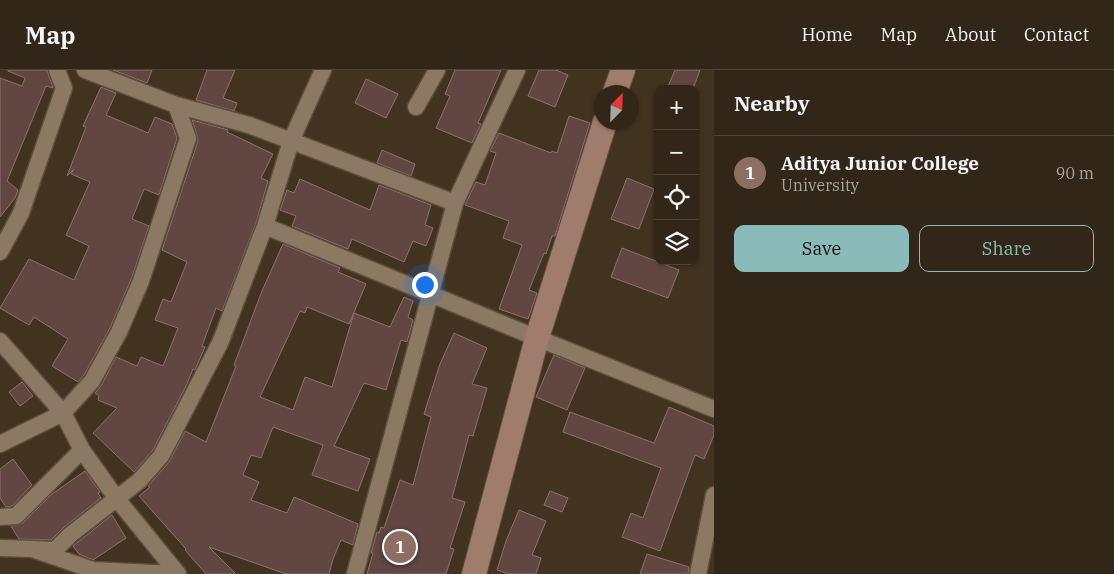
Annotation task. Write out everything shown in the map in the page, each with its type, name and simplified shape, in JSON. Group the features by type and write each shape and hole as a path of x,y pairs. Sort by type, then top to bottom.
{"street":[{"path":"0,252 21,213 64,88 57,70"},
{"path":"85,70 176,105 249,125 456,203"},
{"path":"0,548 55,550 70,535 139,481 161,456 220,343 265,226 291,141 324,70"},
{"path":"416,107 437,70"},
{"path":"355,574 456,203 517,70"},
{"path":"618,85 623,70"},
{"path":"0,444 63,413 92,381 119,332 141,281 188,138 176,105"},
{"path":"474,574 536,338 602,130"},
{"path":"265,226 714,409"},
{"path":"0,340 63,413 82,450 117,499 178,574"},
{"path":"0,517 16,516 82,450"},
{"path":"698,574 714,495"},
{"path":"32,549 93,570 172,574"}],"building":[{"path":"8,70 47,70 53,88 46,86 7,181 18,190 15,198 0,217 0,78 22,86 25,78"},
{"path":"113,70 152,70 147,83"},
{"path":"207,70 235,70 223,98 237,103 234,111 196,100"},
{"path":"455,70 501,70 478,123 481,124 472,143 436,128 450,96 445,94"},
{"path":"539,70 556,70 568,75 555,107 528,96"},
{"path":"675,70 700,70 694,85 669,85"},
{"path":"366,79 398,94 386,118 355,103"},
{"path":"101,87 116,93 106,115 148,133 155,117 172,124 177,138 159,195 144,189 132,219 149,226 132,277 110,328 84,375 78,382 52,366 68,339 34,317 29,325 0,308 29,259 74,280 89,246 66,235 90,182 71,174 74,169 67,176 86,127 83,126"},
{"path":"569,116 590,123 555,236 552,236 546,254 544,253 529,290 537,293 528,319 499,309 522,245 503,238 509,221 465,205 476,182 485,185 496,153 490,151 499,133 551,153 552,151 557,153"},
{"path":"192,120 228,130 227,132 273,154 261,178 268,181 256,223 222,311 216,308 202,346 205,347 195,370 193,369 153,450 134,472 93,433 117,408 98,400 99,396 95,393 101,386 116,357 137,366 141,357 163,366 178,328 155,320 163,299 171,302 187,262 162,250 198,141"},
{"path":"382,150 415,164 411,176 377,163"},
{"path":"627,178 654,189 639,229 611,219"},
{"path":"300,179 370,210 379,185 431,205 425,225 433,228 426,246 413,241 404,262 352,239 348,249 292,226 296,216 280,210 287,190 294,193"},
{"path":"283,244 340,268 338,272 366,284 349,324 307,307 305,313 300,311 260,397 293,410 305,377 332,387 354,313 390,327 404,297 413,301 408,317 413,320 407,342 401,340 386,390 364,383 334,446 370,459 358,491 312,475 323,445 273,427 261,458 251,455 243,475 259,482 251,500 287,513 294,497 358,524 353,545 341,540 329,574 286,574 209,547 236,574 206,574 139,496 150,487 148,486 169,462 185,431 206,442 236,366 234,365 262,291"},
{"path":"622,248 654,260 654,265 666,265 679,270 668,298 611,277"},
{"path":"454,333 487,348 472,384 487,388 473,436 469,435 452,498 465,502 450,548 454,549 446,574 367,574 377,532 379,533 381,527 384,528 400,480 413,485 431,417 424,414 440,364"},
{"path":"554,355 585,368 567,410 536,397"},
{"path":"22,382 33,396 20,406 9,392"},
{"path":"669,407 714,426 714,435 704,459 695,455 660,551 622,537 631,513 643,518 661,468 563,432 570,412 654,443"},
{"path":"13,459 32,485 12,506 6,507 0,498 0,469"},
{"path":"85,471 100,492 98,493 101,498 64,527 51,540 19,539 11,526 23,523 52,494"},
{"path":"550,491 568,498 562,512 544,505"},
{"path":"519,510 546,521 532,555 541,558 536,574 509,574 497,570 506,541"},
{"path":"112,515 126,538 93,560 79,554 73,546"},
{"path":"647,554 689,567 688,574 640,574"}],"place":[{"name":"Aditya Junior College","path":"400,547"}]}
